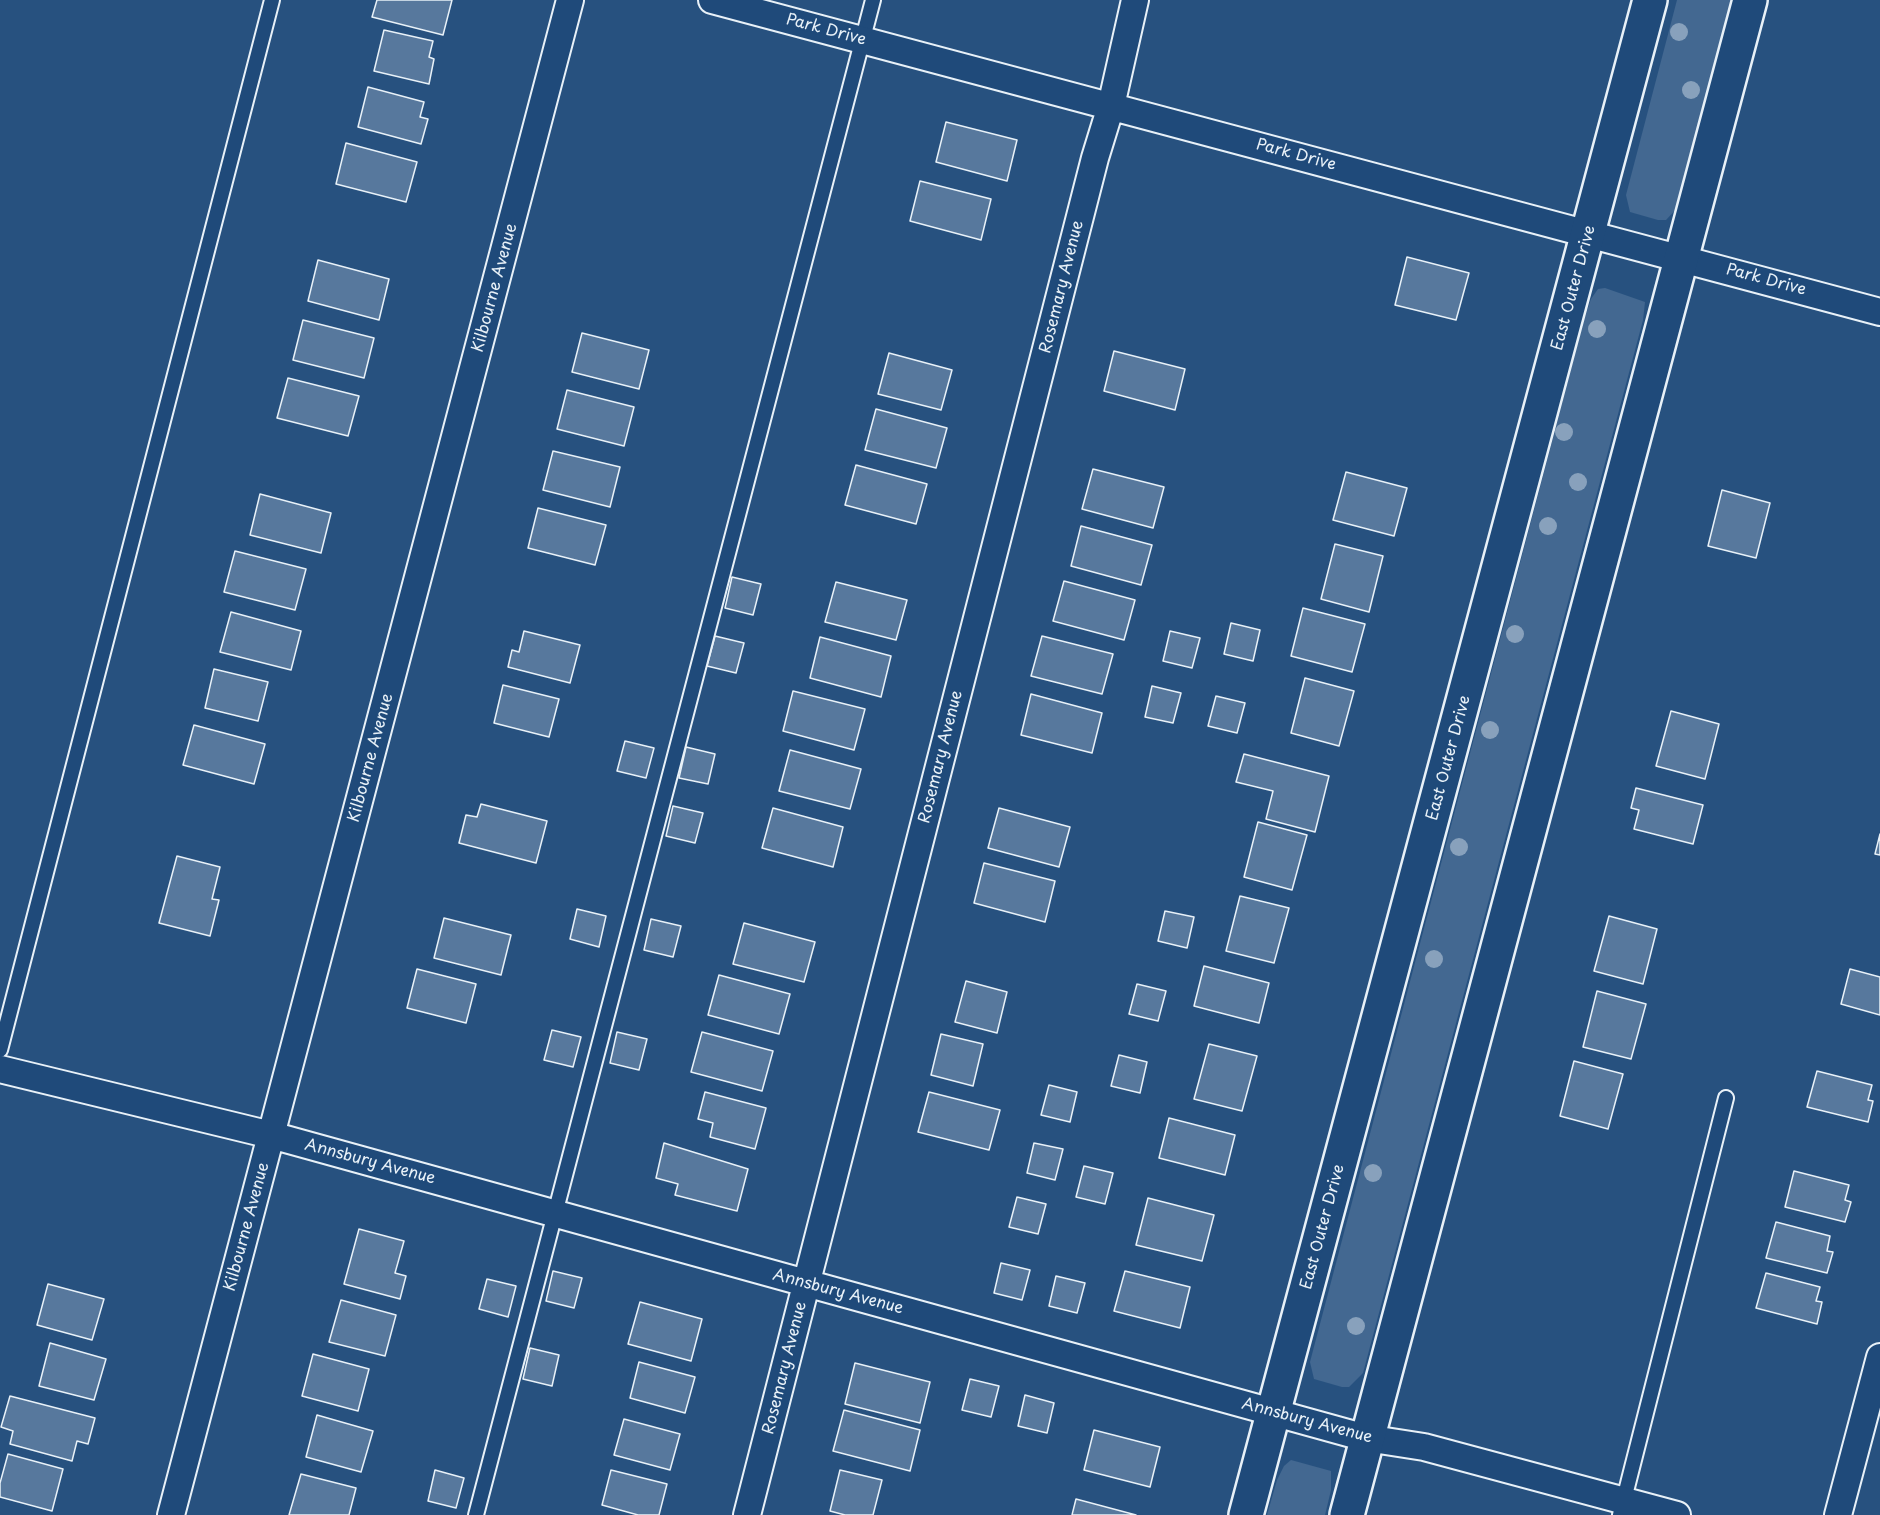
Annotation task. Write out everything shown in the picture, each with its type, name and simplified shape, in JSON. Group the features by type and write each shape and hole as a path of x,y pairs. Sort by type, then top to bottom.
{"street":[{"name":"Kilbourne Avenue","path":"171,1515 570,0"},
{"name":"Park Drive","path":"712,0 1880,312"},
{"name":"Rosemary Avenue","path":"747,1515 1095,158 1111,106 1135,0"},
{"name":"East Outer Drive","path":"1246,1515 1650,0"},
{"path":"1347,1515 1750,0"},
{"name":"Annsbury Avenue","path":"0,1069 271,1135 1366,1438 1424,1447 1622,1508 1677,1515"},
{"path":"1838,1515 1880,1357"}],"lane":[{"path":"0,1050 272,0"},
{"path":"476,1515 873,0"},
{"path":"1622,1508 1726,1098"}],"shaded area":[{"path":"1677,0 1733,0 1679,206 1666,220 1658,220 1630,212 1626,195"},
{"path":"1605,288 1645,302 1643,320 1363,1373 1349,1387 1342,1387 1314,1379 1310,1362 1584,320 1591,299 1598,289"},
{"path":"1291,1460 1331,1471 1331,1490 1325,1515 1267,1515 1277,1480 1284,1466"}],"building":[{"path":"377,0 452,0 443,35 372,17"},
{"path":"384,30 433,41 429,57 434,59 429,84 374,71"},
{"path":"368,87 424,102 420,117 428,119 421,144 358,127"},
{"path":"946,122 1017,140 1007,181 936,162"},
{"path":"346,143 417,162 406,202 336,184"},
{"path":"920,181 991,199 981,240 910,221"},
{"path":"1407,257 1469,273 1456,320 1395,305"},
{"path":"318,260 389,279 379,320 308,301"},
{"path":"303,320 374,338 364,378 293,360"},
{"path":"582,333 649,350 639,389 572,372"},
{"path":"1114,351 1185,369 1175,410 1104,391"},
{"path":"889,353 952,370 941,410 878,394"},
{"path":"288,378 359,396 348,436 277,418"},
{"path":"567,390 634,407 624,446 557,429"},
{"path":"876,409 947,428 936,468 865,450"},
{"path":"553,451 620,467 610,507 543,490"},
{"path":"856,465 927,484 916,524 845,505"},
{"path":"1093,469 1164,487 1153,528 1082,509"},
{"path":"1346,472 1407,488 1394,536 1333,520"},
{"path":"1722,490 1770,503 1756,558 1708,546"},
{"path":"260,494 331,513 321,553 250,535"},
{"path":"538,508 606,525 595,565 528,548"},
{"path":"1081,526 1152,545 1141,585 1071,566"},
{"path":"1335,544 1383,556 1369,612 1321,599"},
{"path":"235,551 306,569 295,610 224,592"},
{"path":"732,577 761,584 753,615 725,608"},
{"path":"1064,581 1135,600 1124,640 1053,621"},
{"path":"836,582 907,600 896,640 825,622"},
{"path":"1303,608 1365,624 1352,672 1291,656"},
{"path":"231,612 301,631 291,670 220,652"},
{"path":"1231,623 1260,630 1253,661 1224,654"},
{"path":"524,631 580,645 570,683 508,667 512,650 519,652"},
{"path":"1170,631 1200,638 1192,668 1163,661"},
{"path":"715,636 744,643 736,673 707,666"},
{"path":"1042,636 1113,654 1102,694 1031,676"},
{"path":"820,637 891,656 881,697 810,678"},
{"path":"214,669 268,682 258,721 205,708"},
{"path":"1305,678 1354,691 1339,746 1291,733"},
{"path":"503,685 559,699 549,737 494,723"},
{"path":"1152,686 1181,693 1173,723 1145,717"},
{"path":"793,691 865,709 854,750 783,731"},
{"path":"1031,694 1102,713 1092,753 1021,735"},
{"path":"1216,696 1245,703 1237,733 1208,726"},
{"path":"1671,711 1719,724 1705,779 1656,766"},
{"path":"194,725 265,744 254,784 183,765"},
{"path":"625,741 654,748 646,778 617,771"},
{"path":"686,747 715,754 708,784 679,778"},
{"path":"790,750 861,769 850,809 779,791"},
{"path":"1244,754 1329,776 1315,832 1266,819 1273,791 1236,782"},
{"path":"1636,788 1703,805 1693,844 1634,829 1639,810 1631,808"},
{"path":"481,804 547,821 536,863 459,843 466,815 477,817"},
{"path":"673,806 703,813 695,843 666,836"},
{"path":"773,808 843,827 833,867 762,848"},
{"path":"999,808 1070,827 1059,867 988,848"},
{"path":"1258,822 1307,835 1292,890 1244,877"},
{"path":"1880,834 1880,855 1875,854"},
{"path":"177,856 220,867 212,899 219,900 210,936 159,923"},
{"path":"984,863 1055,881 1045,922 974,903"},
{"path":"1240,896 1289,908 1274,963 1226,951"},
{"path":"577,909 606,916 599,947 570,939"},
{"path":"1165,911 1194,917 1187,948 1158,941"},
{"path":"1609,916 1657,929 1643,984 1594,971"},
{"path":"444,918 511,935 501,975 434,958"},
{"path":"651,919 681,926 673,957 644,950"},
{"path":"744,923 815,942 804,982 733,964"},
{"path":"1204,966 1269,983 1259,1023 1194,1006"},
{"path":"417,969 476,984 466,1023 407,1008"},
{"path":"1850,969 1880,977 1880,1015 1841,1004"},
{"path":"719,975 790,994 779,1034 708,1015"},
{"path":"966,981 1007,992 997,1033 955,1022"},
{"path":"1137,984 1166,991 1158,1021 1129,1014"},
{"path":"1597,991 1646,1004 1631,1059 1583,1047"},
{"path":"552,1030 581,1037 573,1067 544,1060"},
{"path":"617,1032 647,1039 639,1070 610,1063"},
{"path":"702,1032 773,1051 762,1091 691,1072"},
{"path":"941,1034 983,1044 973,1086 931,1075"},
{"path":"1209,1044 1257,1056 1242,1111 1194,1099"},
{"path":"1119,1055 1147,1062 1140,1093 1111,1086"},
{"path":"1574,1061 1623,1074 1608,1129 1560,1116"},
{"path":"1817,1071 1872,1085 1868,1100 1873,1101 1868,1122 1807,1107"},
{"path":"1049,1085 1077,1092 1070,1122 1041,1115"},
{"path":"705,1092 766,1108 755,1149 710,1137 713,1123 698,1119"},
{"path":"929,1092 1000,1110 989,1150 918,1132"},
{"path":"1169,1118 1235,1135 1225,1175 1159,1158"},
{"path":"664,1143 748,1169 737,1211 675,1195 678,1184 656,1178"},
{"path":"1034,1143 1063,1149 1055,1180 1027,1173"},
{"path":"1084,1166 1113,1173 1105,1204 1076,1197"},
{"path":"1794,1171 1849,1185 1845,1200 1851,1202 1845,1222 1785,1207"},
{"path":"1017,1197 1046,1204 1038,1234 1009,1227"},
{"path":"1148,1198 1214,1215 1202,1261 1136,1245"},
{"path":"1776,1222 1830,1236 1827,1251 1833,1252 1827,1273 1766,1258"},
{"path":"359,1229 404,1241 395,1273 406,1276 400,1299 344,1284"},
{"path":"1001,1263 1030,1270 1022,1300 994,1293"},
{"path":"553,1271 582,1278 574,1308 546,1301"},
{"path":"1125,1271 1190,1287 1180,1328 1114,1311"},
{"path":"1766,1273 1820,1287 1816,1301 1822,1302 1817,1324 1756,1308"},
{"path":"1056,1276 1085,1283 1077,1313 1049,1306"},
{"path":"487,1279 516,1286 508,1317 479,1309"},
{"path":"48,1284 104,1299 92,1340 37,1325"},
{"path":"341,1300 396,1315 385,1356 329,1342"},
{"path":"640,1302 702,1319 691,1361 628,1344"},
{"path":"50,1343 106,1359 94,1400 39,1386"},
{"path":"530,1348 559,1355 552,1386 523,1379"},
{"path":"313,1354 369,1369 358,1411 302,1396"},
{"path":"639,1362 695,1377 685,1413 630,1398"},
{"path":"855,1363 930,1382 920,1423 845,1404"},
{"path":"970,1379 999,1386 991,1417 962,1410"},
{"path":"1025,1395 1054,1403 1047,1433 1018,1426"},
{"path":"10,1396 95,1418 88,1444 77,1441 72,1461 10,1444 13,1431 1,1427"},
{"path":"844,1410 920,1430 910,1471 833,1451"},
{"path":"317,1415 373,1431 361,1472 306,1457"},
{"path":"624,1419 680,1434 670,1470 614,1455"},
{"path":"1094,1430 1160,1447 1150,1487 1084,1470"},
{"path":"8,1454 63,1469 52,1511 0,1497 0,1483"},
{"path":"435,1470 464,1478 456,1508 428,1501"},
{"path":"611,1470 667,1484 659,1515 638,1515 602,1505"},
{"path":"840,1470 882,1480 873,1515 845,1515 830,1511"},
{"path":"301,1474 356,1488 349,1515 289,1515"},
{"path":"1076,1499 1136,1515 1072,1515"}]}
